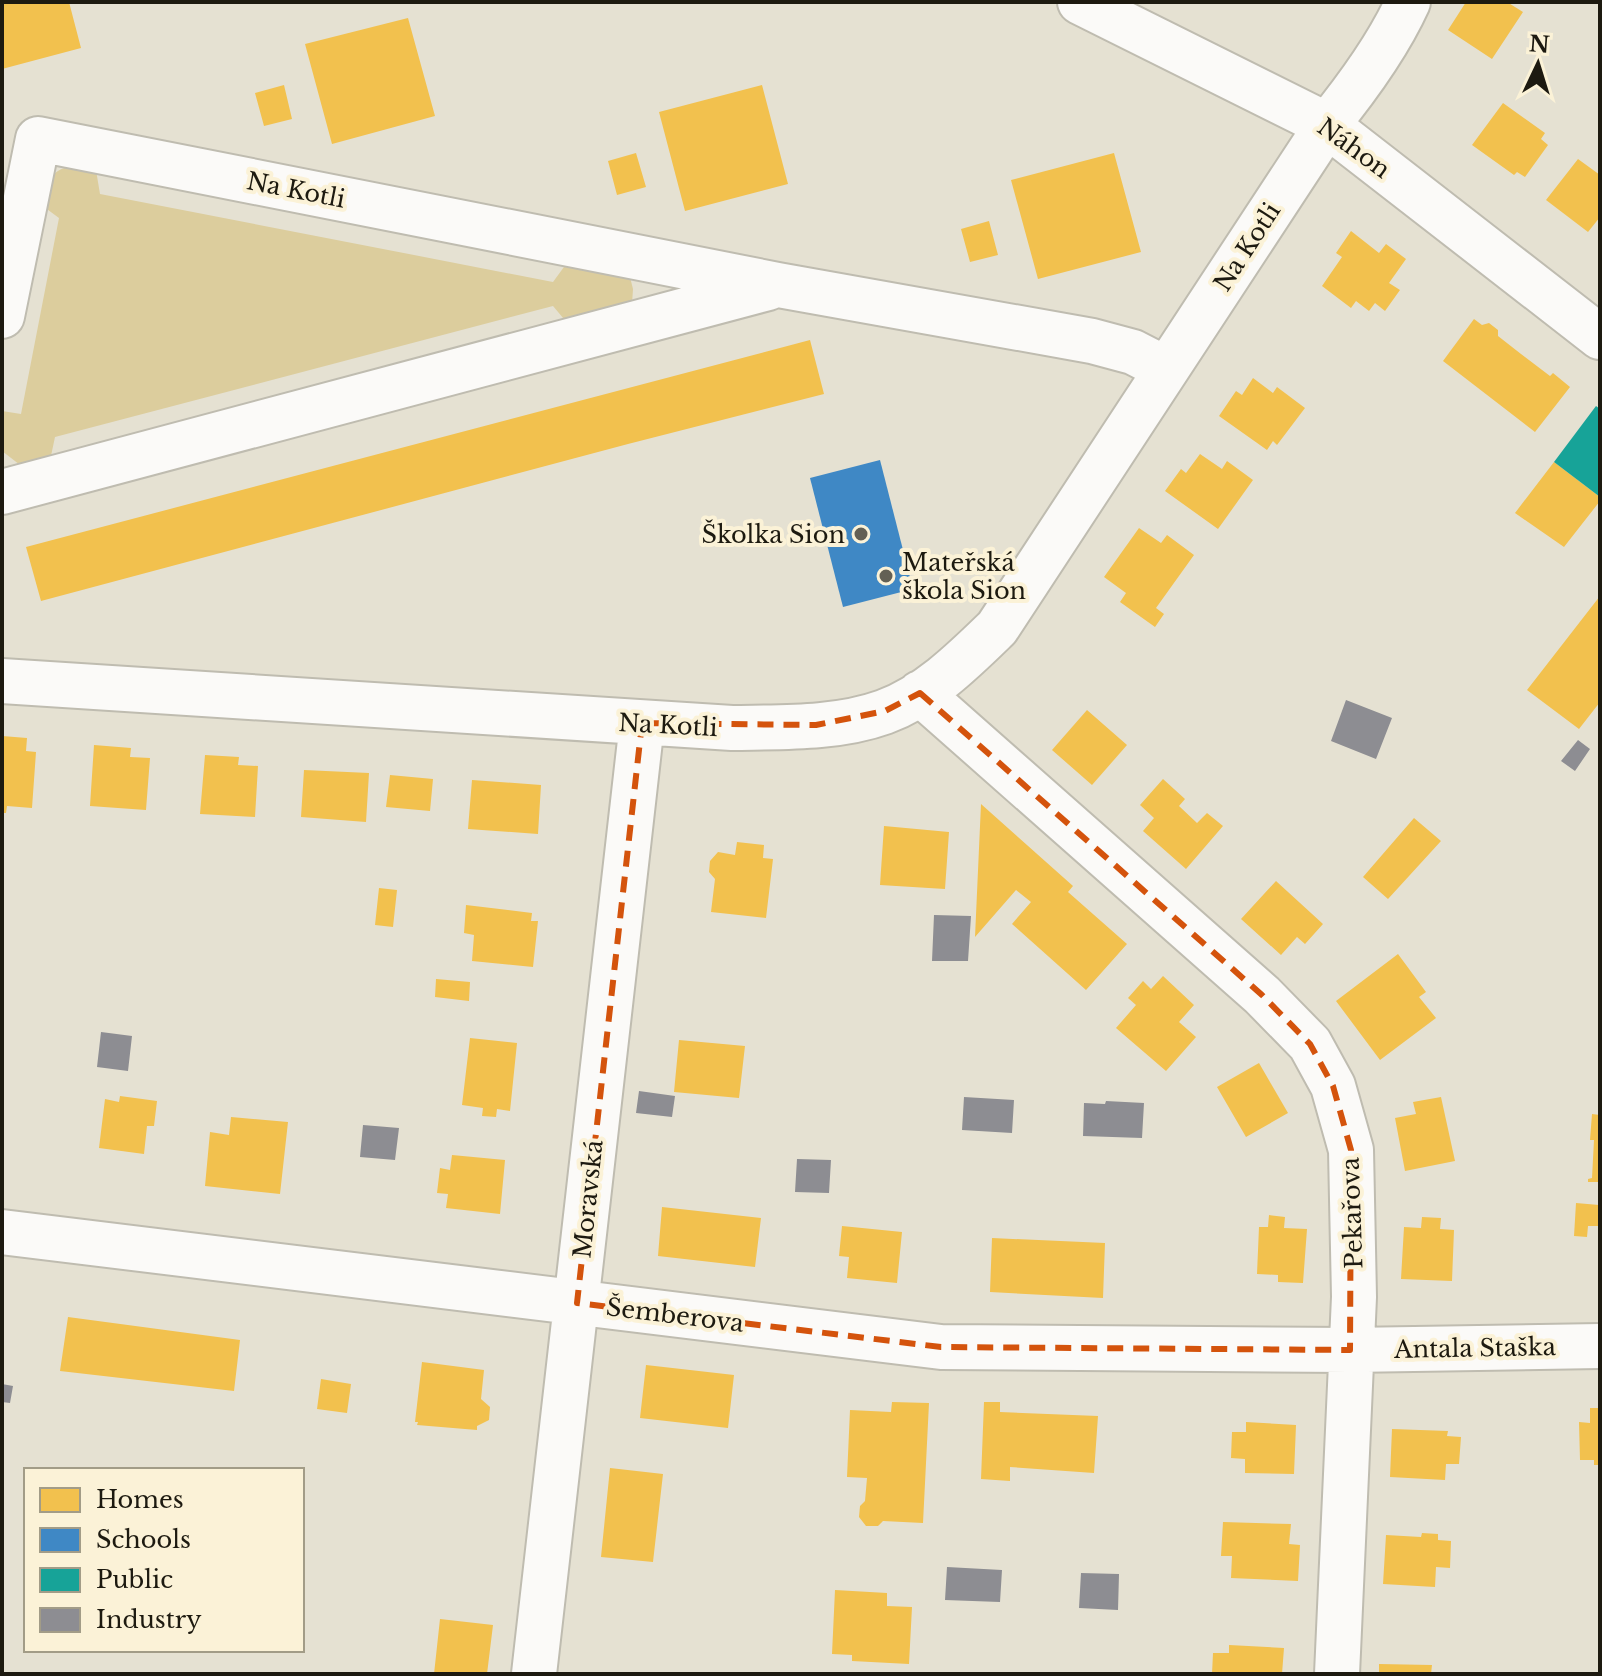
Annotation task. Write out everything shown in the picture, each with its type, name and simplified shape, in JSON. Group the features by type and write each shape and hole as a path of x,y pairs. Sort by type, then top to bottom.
{"street":[{"name":"Náhon","path":"1080,2 1327,125 1600,337"},
{"name":"Na Kotli","path":"2,681 732,728 816,725 853,720 885,711 920,693 961,663 997,628 1327,125 1347,101 1398,24 1408,2"},
{"name":"Na Kotli","path":"2,316 38,139 778,285 1092,341 1133,352 1166,369"},
{"name":"Na Kotli","path":"2,492 778,285"},
{"name":"Pekařova","path":"920,693 1262,995 1310,1044 1333,1086 1351,1150 1354,1297 1337,1674"},
{"name":"Moravská","path":"534,1674 642,723"},
{"name":"Šemberova","path":"2,1232 941,1347 1350,1350"},
{"name":"Antala Staška","path":"1350,1350 1600,1346"}],"highlighted area":[{"path":"920,693 1262,995 1310,1044 1333,1086 1351,1150 1350,1350 941,1347 577,1303 642,723 816,725 885,711"}],"shaded area":[{"path":"95,164 100,194 553,282 572,256 630,277 632,304 574,331 553,306 55,437 48,470 24,468 2,451 2,411 21,414 59,218 36,201 58,171"}],"building: Homes":[{"path":"2,2 69,2 81,48 2,69"},
{"path":"1466,2 1507,2 1523,12 1492,59 1448,30"},
{"path":"408,18 435,116 332,144 305,44"},
{"path":"284,85 292,119 264,126 255,93"},
{"path":"762,85 788,184 685,211 659,112"},
{"path":"1503,103 1545,133 1541,139 1548,145 1525,177 1517,172 1514,175 1472,145"},
{"path":"636,153 646,187 617,195 608,161"},
{"path":"1114,153 1141,252 1038,279 1011,180"},
{"path":"1578,159 1600,175 1600,217 1588,232 1546,200"},
{"path":"989,221 998,255 970,262 961,229"},
{"path":"1351,231 1379,253 1386,244 1406,259 1389,283 1400,290 1385,311 1375,303 1369,311 1356,301 1351,308 1322,286 1342,257 1336,253"},
{"path":"1474,319 1482,325 1489,323 1498,330 1498,336 1550,376 1553,373 1570,387 1535,432 1443,361"},
{"path":"810,340 824,394 41,601 26,547"},
{"path":"1253,378 1273,393 1277,387 1305,408 1277,445 1273,441 1267,450 1219,416 1236,391 1242,395"},
{"path":"1200,454 1222,469 1227,461 1253,480 1218,529 1165,491 1181,469 1186,473"},
{"path":"1554,462 1600,497 1564,547 1515,513"},
{"path":"1139,528 1161,543 1167,535 1194,555 1156,608 1164,614 1155,627 1120,602 1126,593 1104,577"},
{"path":"1600,596 1600,702 1579,729 1527,690"},
{"path":"1087,710 1127,745 1092,785 1052,750"},
{"path":"2,736 27,738 26,751 36,752 32,808 7,806 6,813 2,813"},
{"path":"94,745 131,748 130,757 150,758 146,810 90,806"},
{"path":"205,755 239,757 238,765 258,766 255,817 200,814"},
{"path":"304,770 369,773 366,822 301,817"},
{"path":"390,775 433,779 430,811 386,807"},
{"path":"1163,779 1185,799 1179,806 1197,823 1207,813 1223,826 1186,869 1143,831 1154,818 1140,805"},
{"path":"472,780 541,785 538,834 468,829"},
{"path":"981,804 1073,886 1068,892 1127,944 1086,990 1012,924 1031,902 1016,890 975,937"},
{"path":"1414,818 1441,841 1388,899 1363,877"},
{"path":"884,826 949,832 945,889 880,885"},
{"path":"737,842 764,845 763,858 773,859 766,918 711,912 715,879 709,872 710,861 718,852 735,855"},
{"path":"1276,881 1323,924 1305,944 1297,937 1281,955 1241,919"},
{"path":"379,888 397,890 393,927 375,925"},
{"path":"466,905 532,913 531,921 538,921 533,967 472,961 474,935 464,933"},
{"path":"1398,954 1426,992 1419,997 1436,1018 1380,1060 1336,1001"},
{"path":"1163,976 1194,1005 1179,1022 1196,1037 1166,1071 1116,1028 1136,1005 1128,998 1143,981 1151,989"},
{"path":"436,979 470,982 469,1001 435,997"},
{"path":"470,1038 517,1043 510,1111 497,1109 496,1117 482,1116 483,1108 462,1105"},
{"path":"679,1040 745,1046 739,1098 674,1092"},
{"path":"1259,1063 1288,1113 1246,1137 1217,1087"},
{"path":"120,1096 157,1101 154,1126 147,1126 144,1154 99,1148 105,1099 119,1102"},
{"path":"1441,1097 1455,1161 1405,1171 1395,1118 1416,1114 1413,1102"},
{"path":"1592,1114 1600,1115 1600,1182 1588,1182 1592,1178"},
{"path":"231,1117 288,1122 280,1194 205,1186 210,1132 229,1135"},
{"path":"452,1155 505,1160 500,1214 446,1208 448,1194 437,1193 440,1168 450,1170"},
{"path":"1576,1203 1599,1205 1598,1226 1588,1226 1587,1237 1574,1236"},
{"path":"662,1207 761,1218 755,1267 658,1256"},
{"path":"1269,1215 1285,1217 1284,1228 1307,1229 1303,1283 1278,1282 1278,1275 1257,1274 1259,1227 1268,1227"},
{"path":"1422,1217 1441,1218 1440,1229 1454,1230 1452,1281 1401,1279 1404,1227 1421,1228"},
{"path":"842,1226 902,1232 897,1283 847,1278 849,1257 839,1256"},
{"path":"992,1238 1105,1243 1103,1298 990,1292"},
{"path":"68,1317 240,1340 234,1391 60,1371"},
{"path":"422,1362 484,1370 481,1399 490,1407 489,1420 477,1426 477,1430 417,1425"},
{"path":"646,1365 734,1375 728,1428 640,1418"},
{"path":"321,1379 351,1384 347,1413 317,1409"},
{"path":"892,1402 929,1403 923,1523 883,1521 878,1526 866,1526 859,1517 860,1506 865,1501 867,1478 847,1477 850,1410 891,1412"},
{"path":"984,1402 1000,1402 1000,1412 1098,1416 1094,1473 1010,1467 1010,1481 981,1479"},
{"path":"1590,1408 1600,1408 1600,1465 1594,1465 1594,1460 1580,1460 1579,1422 1590,1423"},
{"path":"1246,1422 1296,1425 1294,1474 1245,1473 1245,1459 1231,1458 1232,1432 1246,1432"},
{"path":"1392,1429 1448,1431 1447,1436 1461,1437 1459,1464 1446,1464 1445,1480 1390,1477"},
{"path":"610,1468 663,1474 653,1562 601,1557"},
{"path":"1223,1522 1291,1524 1289,1544 1300,1545 1298,1581 1231,1578 1232,1556 1221,1556"},
{"path":"1422,1533 1438,1534 1438,1540 1451,1541 1450,1568 1436,1567 1435,1587 1383,1584 1386,1535 1421,1537"},
{"path":"835,1590 887,1593 887,1606 912,1607 909,1664 852,1661 852,1655 832,1654"},
{"path":"440,1619 493,1625 487,1674 434,1674"},
{"path":"1229,1645 1284,1648 1282,1674 1212,1674 1213,1653 1229,1653"},
{"path":"1379,1664 1432,1665 1431,1674 1379,1674"}],"building: Schools":[{"name":"Školka Sion","path":"880,460 913,589 843,607 810,478"}],"building: Public":[{"path":"1596,406 1600,409 1600,497 1554,462"}],"building: Industry":[{"path":"1346,700 1392,718 1376,759 1331,741"},
{"path":"1578,740 1590,749 1575,771 1561,761"},
{"path":"934,915 971,916 968,961 932,961"},
{"path":"101,1032 132,1036 128,1071 97,1067"},
{"path":"639,1091 675,1096 672,1117 636,1113"},
{"path":"964,1097 1014,1100 1012,1133 962,1130"},
{"path":"1106,1101 1144,1103 1142,1138 1083,1136 1084,1103 1105,1104"},
{"path":"363,1125 399,1128 395,1160 360,1157"},
{"path":"797,1159 831,1160 829,1193 795,1192"},
{"path":"2,1384 13,1386 10,1403 2,1402"},
{"path":"947,1567 1002,1570 1000,1602 945,1600"},
{"path":"1081,1573 1119,1574 1118,1610 1079,1608"}],"place":[{"name":"Školka Sion","path":"861,534"},
{"name":"Mateřská škola Sion","path":"886,576"}]}
